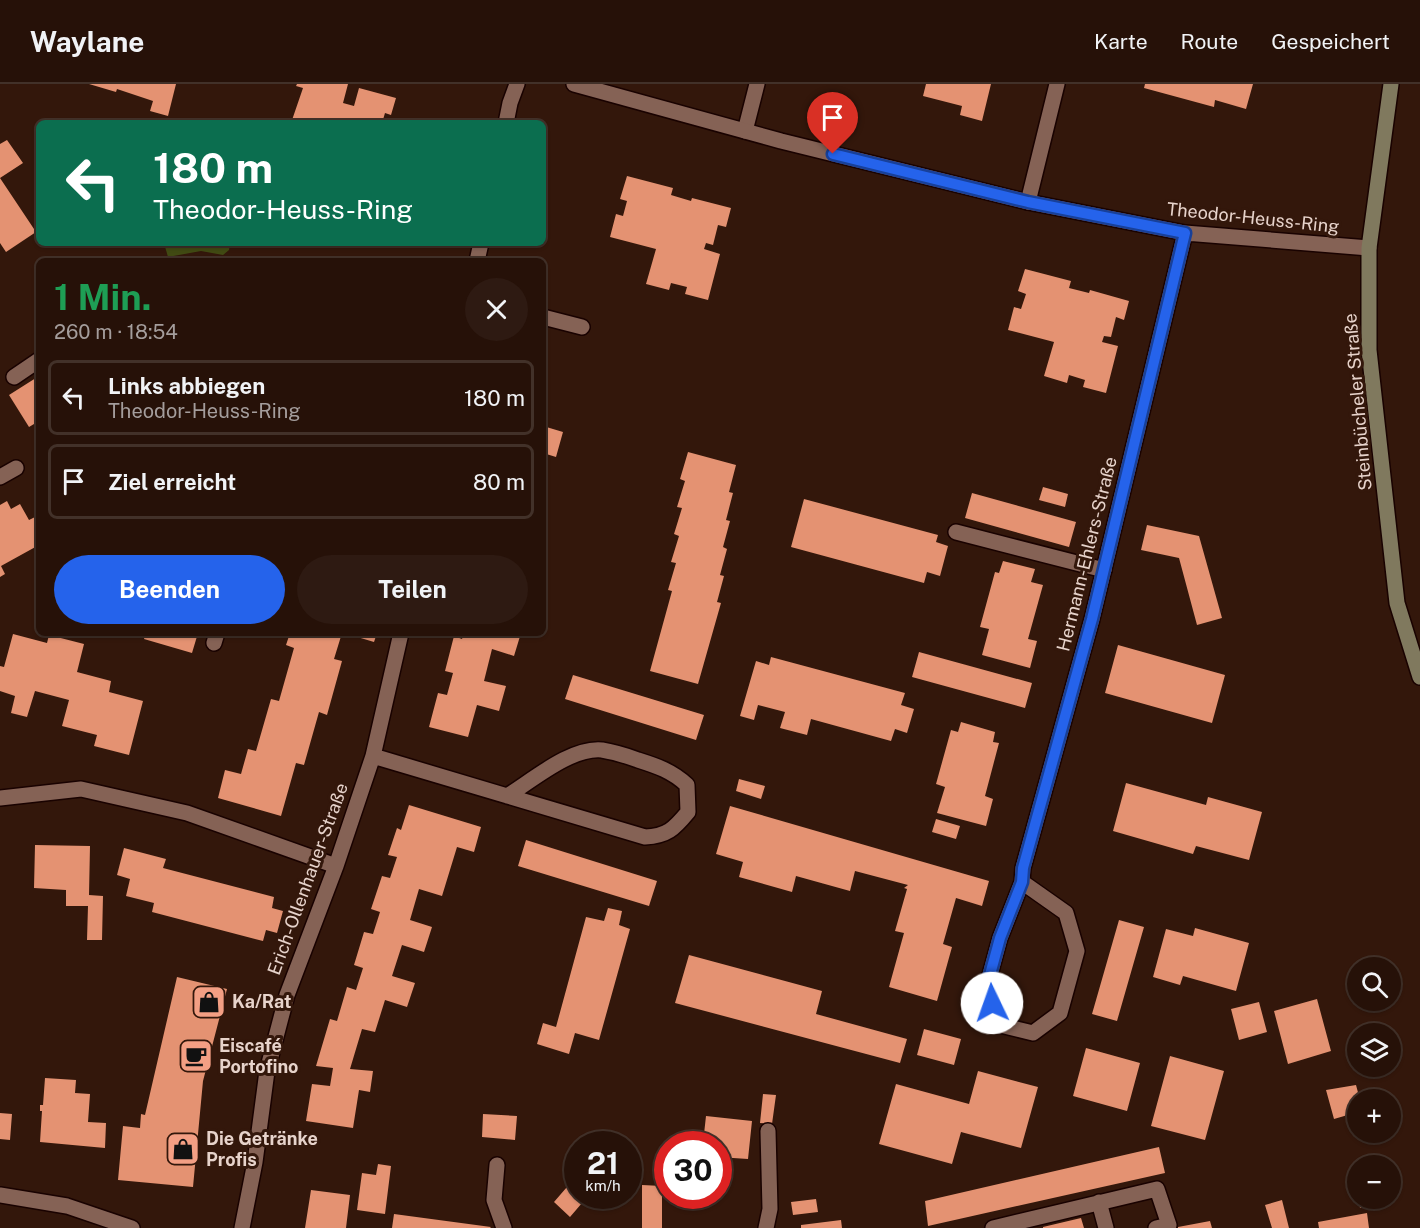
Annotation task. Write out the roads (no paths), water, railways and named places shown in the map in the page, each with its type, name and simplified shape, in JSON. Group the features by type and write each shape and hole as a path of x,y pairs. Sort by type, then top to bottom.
{"main road":[{"name":"Steinbücheler Straße","path":"1391,84 1369,249 1369,350 1397,603 1420,677"}],"street":[{"path":"507,120 517,84"},
{"name":"Theodor-Heuss-Ring","path":"574,84 745,131 1028,202 1185,233 1369,249"},
{"path":"745,131 757,84"},
{"path":"1028,202 1057,84"},
{"name":"Hermann-Ehlers-Straße","path":"1022,882 1066,913 1077,951 1060,1013 1033,1033 996,1024 988,982 1000,938 1022,882 1023,868 1104,570 1185,233"},
{"path":"546,318 582,327"},
{"path":"14,376 36,362"},
{"path":"0,477 16,468"},
{"path":"956,532 1104,570"},
{"name":"Erich-Ollenhauer-Straße","path":"242,1228 255,1162 267,1071 287,995 336,866 373,756 400,636"},
{"path":"373,756 507,796 645,837 659,836 670,831 688,812 687,785 677,776 667,770 601,750 585,751 568,757 507,796"},
{"path":"0,798 81,789 187,813 336,866"},
{"path":"766,1228 770,1209 768,1131"},
{"path":"496,1165 494,1200 504,1228"},
{"path":"993,1228 1157,1189 1169,1225 1156,1228"},
{"path":"0,1196 68,1206 132,1228"},
{"path":"1099,1202 1106,1228"}],"place":[{"name":"Ka/Rat","path":"209,1002"},
{"name":"Eiscafé Portofino","path":"196,1056"},
{"name":"Die Getränke Profis","path":"183,1149"}]}
